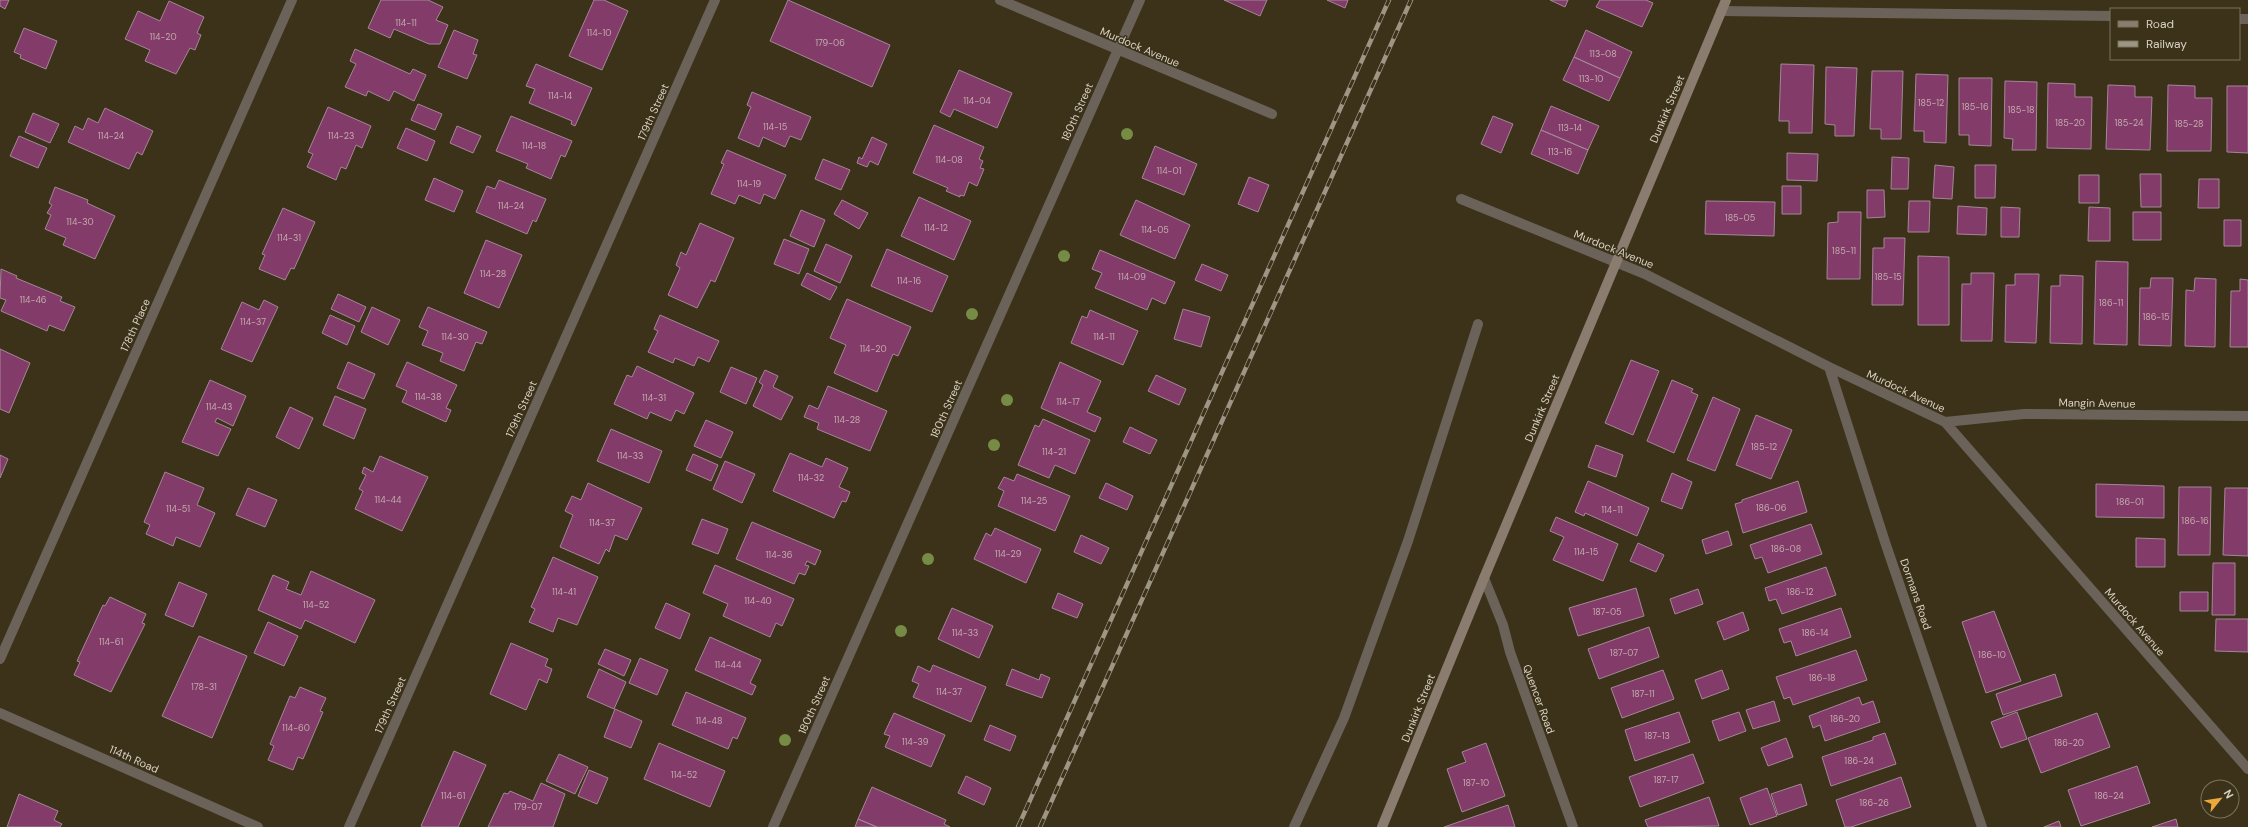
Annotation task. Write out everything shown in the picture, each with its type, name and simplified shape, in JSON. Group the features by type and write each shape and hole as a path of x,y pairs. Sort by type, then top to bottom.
{"main road":[{"name":"Dunkirk Street","path":"1382,827 1615,263 1726,0"}],"street":[{"name":"178th Place","path":"0,659 292,0"},
{"name":"179th Street","path":"349,827 716,0"},
{"name":"Murdock Avenue","path":"1000,0 1117,51 1272,114"},
{"name":"180th Street","path":"774,827 1140,0"},
{"path":"1721,11 2110,16"},
{"name":"Murdock Avenue","path":"1462,199 1615,263 1646,274 1829,367 1945,422 2248,769"},
{"path":"1294,827 1349,703 1408,541 1478,324"},
{"name":"Dormans Road","path":"1829,367 1885,542 1982,827"},
{"name":"Mangin Avenue","path":"1945,422 2024,414 2248,416"},
{"name":"Quencer Road","path":"1484,578 1573,827"},
{"name":"114th Road","path":"0,713 258,827"}],"building":[{"path":"0,0 9,0 5,9 0,6"},
{"path":"381,0 428,0 443,7 436,20 448,25 440,44 429,44 394,29 390,38 368,28"},
{"path":"594,0 604,0 628,11 602,70 569,56"},
{"path":"788,0 890,45 872,87 770,41"},
{"path":"1224,0 1267,0 1260,16"},
{"path":"1327,0 1348,0 1345,8"},
{"path":"1550,0 1568,0 1565,7"},
{"path":"1600,0 1646,0 1653,3 1642,27 1596,7"},
{"path":"169,1 204,17 197,33 201,35 195,50 190,48 176,74 145,61 150,50 125,39 138,11 160,21"},
{"path":"24,28 57,41 46,69 20,58 21,55 14,52"},
{"path":"454,30 478,40 473,54 477,55 467,79 438,67"},
{"path":"1586,30 1632,52 1620,78 1574,57"},
{"path":"355,49 410,74 413,69 426,75 414,101 394,91 389,101 368,91 366,96 345,87 356,64 350,61"},
{"path":"1574,57 1620,78 1609,101 1563,80"},
{"path":"536,64 592,88 575,126 571,124 572,121 529,103 535,89 526,86"},
{"path":"1781,64 1814,65 1812,133 1789,133 1789,121 1779,121"},
{"path":"1826,67 1857,68 1854,136 1835,136 1835,125 1825,124"},
{"path":"959,70 1012,93 997,128 954,109 950,117 940,112"},
{"path":"1872,71 1903,71 1901,139 1881,139 1881,129 1870,129"},
{"path":"1916,74 1948,75 1946,143 1924,142 1924,131 1914,131"},
{"path":"1959,78 1992,78 1991,146 1969,145 1969,135 1959,135"},
{"path":"2005,81 2037,82 2036,150 2012,150 2013,139 2004,138"},
{"path":"2048,83 2075,84 2075,97 2092,97 2091,149 2047,148"},
{"path":"2108,85 2135,86 2135,97 2152,97 2150,150 2106,149"},
{"path":"2168,85 2195,86 2195,98 2212,98 2211,151 2167,151"},
{"path":"2227,86 2248,86 2248,153 2227,152"},
{"path":"752,92 811,117 801,140 790,136 785,147 763,137 759,147 738,138 751,107 747,105"},
{"path":"418,104 442,114 435,130 411,120"},
{"path":"1551,106 1599,126 1588,150 1541,130"},
{"path":"328,107 371,126 362,148 356,145 346,169 341,167 336,180 307,167 313,154 308,152"},
{"path":"105,108 153,131 142,155 137,152 129,169 68,142 75,126 83,130 88,118 98,123"},
{"path":"33,113 59,124 50,143 25,132"},
{"path":"511,116 572,141 565,157 561,155 551,179 526,168 528,164 496,151"},
{"path":"1493,116 1513,124 1501,153 1481,144"},
{"path":"934,125 984,147 979,159 983,161 980,168 984,169 977,186 969,182 964,196 960,195 960,197 946,191 948,188 913,173"},
{"path":"457,126 481,136 473,153 450,143"},
{"path":"406,128 435,141 427,161 397,148"},
{"path":"1541,130 1588,150 1578,174 1531,154"},
{"path":"19,136 47,148 38,168 10,156"},
{"path":"872,137 887,144 878,165 870,161 867,167 857,163 859,157 862,159"},
{"path":"1155,146 1197,164 1184,195 1142,178"},
{"path":"727,150 786,175 775,199 764,194 760,204 739,195 735,204 711,194 724,164 721,163"},
{"path":"1787,153 1818,154 1817,181 1787,180"},
{"path":"1892,157 1909,158 1908,189 1891,189"},
{"path":"823,159 850,170 841,190 815,179"},
{"path":"1935,165 1954,167 1952,199 1933,198"},
{"path":"1975,165 1996,165 1995,198 1975,198"},
{"path":"2140,174 2161,174 2161,207 2141,207"},
{"path":"2079,175 2099,175 2099,203 2079,203"},
{"path":"1249,177 1269,185 1258,212 1238,204"},
{"path":"434,178 463,191 454,212 425,200"},
{"path":"2199,179 2219,179 2219,208 2198,208"},
{"path":"499,180 546,199 536,222 533,220 527,234 476,212 487,186 495,189"},
{"path":"1782,186 1801,186 1801,214 1782,214"},
{"path":"55,187 88,200 87,203 115,216 95,259 63,245 66,238 45,229 51,215 47,213 52,205 49,203"},
{"path":"1867,190 1884,190 1885,217 1867,218"},
{"path":"919,197 971,221 954,260 901,236"},
{"path":"842,200 868,213 859,229 834,214"},
{"path":"1136,200 1190,225 1175,259 1120,235"},
{"path":"1706,201 1775,202 1774,236 1705,234"},
{"path":"1909,201 1930,201 1929,232 1908,232"},
{"path":"1958,206 1987,208 1986,235 1957,234"},
{"path":"2001,207 2020,208 2019,237 2001,237"},
{"path":"2089,207 2110,208 2110,241 2088,241"},
{"path":"283,208 315,222 294,269 291,268 285,280 259,269 265,255 262,254"},
{"path":"801,210 825,220 814,247 790,236"},
{"path":"1838,212 1861,212 1860,279 1827,279 1828,223 1838,222"},
{"path":"2133,212 2161,212 2161,240 2133,240"},
{"path":"2224,220 2241,220 2241,246 2224,246"},
{"path":"700,223 734,238 715,282 711,280 697,308 668,295 680,268 676,265 681,252 686,255"},
{"path":"1884,238 1905,238 1903,305 1872,305 1873,248 1884,248"},
{"path":"784,239 809,249 799,274 774,264"},
{"path":"486,240 522,255 499,308 464,293"},
{"path":"826,244 852,256 840,283 814,271"},
{"path":"887,249 948,276 932,312 871,286"},
{"path":"1100,250 1175,282 1165,304 1152,298 1147,310 1095,288 1102,273 1092,269"},
{"path":"1918,256 1949,257 1949,325 1918,325"},
{"path":"2096,261 2128,262 2127,345 2094,344"},
{"path":"1202,264 1228,275 1221,291 1195,280"},
{"path":"1,269 17,276 16,278 62,297 60,301 75,307 64,331 49,325 47,331 1,311 6,300 0,298"},
{"path":"807,273 837,287 830,300 801,285"},
{"path":"1971,273 1994,273 1992,341 1961,341 1962,284 1971,284"},
{"path":"2015,274 2039,274 2036,343 2005,342 2006,285 2015,285"},
{"path":"2060,275 2083,276 2082,344 2050,343 2051,286 2060,286"},
{"path":"2151,278 2173,278 2171,346 2139,345 2140,288 2150,288"},
{"path":"2195,278 2216,279 2215,347 2185,346 2186,290 2194,291"},
{"path":"2240,279 2248,280 2248,347 2230,347 2231,291 2240,291"},
{"path":"338,294 366,307 359,322 331,309"},
{"path":"847,299 911,327 898,356 893,354 877,392 834,373 846,345 830,338"},
{"path":"264,300 278,307 252,362 221,349 242,302 259,310"},
{"path":"372,307 400,320 388,345 361,332"},
{"path":"428,307 487,332 482,344 476,342 464,371 440,361 443,353 422,345 428,331 419,327"},
{"path":"1183,309 1210,317 1201,347 1174,339"},
{"path":"1090,310 1138,331 1123,365 1071,343 1082,316 1087,318"},
{"path":"330,315 355,326 347,345 322,333"},
{"path":"660,315 719,341 709,362 698,357 694,366 675,358 673,363 648,352 658,331 654,329"},
{"path":"0,349 30,363 9,413 0,409"},
{"path":"1631,360 1659,371 1633,435 1605,423"},
{"path":"348,362 375,374 364,399 337,388"},
{"path":"407,362 457,385 446,408 451,410 446,422 402,402 407,391 396,386"},
{"path":"1060,362 1101,381 1087,412 1101,418 1095,432 1041,408"},
{"path":"637,366 694,393 684,414 676,410 671,421 650,412 647,419 614,404 627,375 632,377"},
{"path":"731,367 757,378 746,404 720,392"},
{"path":"765,370 778,376 773,387 793,397 781,420 753,406 763,385 759,382"},
{"path":"1156,375 1186,389 1179,405 1148,391"},
{"path":"210,380 246,396 233,426 217,418 215,422 231,429 218,456 182,442"},
{"path":"1672,380 1693,389 1691,392 1698,395 1674,453 1647,441"},
{"path":"828,386 887,411 870,451 817,429 819,423 804,417 809,405 818,409"},
{"path":"335,396 366,409 354,439 323,425"},
{"path":"1713,397 1740,409 1715,471 1687,460"},
{"path":"290,407 313,418 299,449 276,437"},
{"path":"1756,415 1792,430 1771,479 1736,465"},
{"path":"1043,419 1090,440 1075,474 1055,465 1049,478 1018,465 1035,425 1039,427"},
{"path":"706,420 733,432 721,458 694,446"},
{"path":"1130,427 1157,440 1150,454 1123,442"},
{"path":"611,429 662,451 649,483 597,461"},
{"path":"1596,445 1623,455 1616,477 1588,467"},
{"path":"790,453 822,467 826,458 848,468 839,487 850,492 846,502 842,501 834,518 773,491"},
{"path":"693,454 718,465 711,481 686,470"},
{"path":"0,455 8,459 0,478"},
{"path":"380,456 428,477 402,531 355,509 363,491 359,489 366,475 362,473 364,467 373,472"},
{"path":"725,461 755,474 742,503 713,489"},
{"path":"165,472 204,488 197,505 215,513 200,547 176,537 173,546 146,534 150,525 144,522"},
{"path":"1672,473 1692,482 1682,509 1661,501"},
{"path":"1017,474 1070,496 1055,531 998,506 1004,491 998,488 1004,477 1014,481"},
{"path":"1588,481 1649,508 1637,536 1585,513 1584,516 1575,512"},
{"path":"1798,481 1807,512 1743,533 1735,504 1742,502 1742,500"},
{"path":"588,483 642,508 627,540 615,535 609,552 606,549 599,564 560,547 573,515 565,511 572,496 581,500"},
{"path":"1106,483 1133,496 1127,510 1099,498"},
{"path":"2096,484 2164,486 2164,518 2096,517"},
{"path":"2179,487 2211,487 2210,555 2178,555"},
{"path":"248,488 277,500 265,527 236,515"},
{"path":"2225,488 2248,488 2248,556 2223,555"},
{"path":"1556,517 1618,544 1603,581 1553,560 1564,537 1550,531"},
{"path":"702,519 728,529 718,554 692,544"},
{"path":"752,522 821,551 815,565 807,561 805,565 809,566 805,575 799,573 794,584 736,559"},
{"path":"1811,524 1822,554 1768,573 1762,557 1755,559 1750,545"},
{"path":"995,528 1041,549 1026,583 974,559 986,533 991,536"},
{"path":"1728,531 1732,545 1706,554 1702,540"},
{"path":"1081,535 1109,548 1101,564 1074,552"},
{"path":"2136,538 2165,539 2165,567 2136,567"},
{"path":"1638,543 1664,555 1656,572 1630,561"},
{"path":"553,557 598,577 577,625 558,618 553,632 529,622 535,609 531,607"},
{"path":"2213,563 2235,563 2235,615 2212,615"},
{"path":"715,565 794,599 782,626 776,623 770,637 723,616 728,604 703,593"},
{"path":"1826,567 1836,595 1782,614 1776,599 1769,601 1765,588"},
{"path":"311,571 375,600 355,643 305,620 301,629 258,610 273,575 289,582 286,589 301,595"},
{"path":"179,582 207,594 193,627 165,615"},
{"path":"1636,588 1644,616 1578,636 1569,608"},
{"path":"1698,589 1703,604 1675,614 1670,599"},
{"path":"2180,592 2208,592 2208,611 2180,611"},
{"path":"1058,593 1083,604 1077,618 1052,608"},
{"path":"110,597 146,614 142,623 145,624 111,692 74,675 80,662 77,661 103,605 105,606"},
{"path":"666,603 690,614 680,639 655,628"},
{"path":"952,608 993,626 979,658 938,639"},
{"path":"1841,608 1851,637 1796,656 1791,641 1784,643 1779,629"},
{"path":"1994,611 2021,681 1986,693 1962,622"},
{"path":"1743,612 1749,630 1724,640 1717,622"},
{"path":"2216,619 2248,619 2248,652 2215,651"},
{"path":"268,622 298,636 284,666 254,653"},
{"path":"1649,627 1659,657 1599,679 1588,649"},
{"path":"199,636 247,656 212,738 162,716"},
{"path":"710,637 761,660 750,683 756,686 752,695 695,670"},
{"path":"511,643 548,659 545,666 552,669 547,683 539,679 526,710 490,694"},
{"path":"605,649 631,660 624,676 598,664"},
{"path":"1856,650 1867,680 1793,705 1790,697 1784,699 1776,677"},
{"path":"640,658 668,670 657,695 629,683"},
{"path":"933,665 986,687 971,722 913,697 919,684 912,681 918,666 930,672"},
{"path":"599,669 626,682 614,709 587,697"},
{"path":"1012,669 1039,680 1041,674 1050,678 1042,698 1006,685"},
{"path":"1663,670 1674,699 1622,718 1611,688"},
{"path":"1722,670 1729,689 1702,699 1695,680"},
{"path":"2055,674 2062,696 2003,715 1996,694"},
{"path":"300,687 326,698 320,711 323,712 303,759 298,757 293,770 268,760 274,746 270,744 290,696 295,698"},
{"path":"686,692 746,718 737,739 733,737 728,749 672,725"},
{"path":"1859,697 1862,705 1873,701 1880,722 1825,741 1820,725 1813,728 1809,716"},
{"path":"1774,701 1780,721 1753,729 1746,710"},
{"path":"615,709 642,721 631,748 604,737"},
{"path":"1679,712 1690,742 1635,761 1625,730"},
{"path":"1739,712 1746,731 1719,741 1712,721"},
{"path":"2017,712 2027,739 2001,748 1991,722"},
{"path":"894,713 945,735 931,767 885,747 890,736 884,734"},
{"path":"2097,713 2110,747 2041,773 2028,738"},
{"path":"990,725 1016,736 1010,751 984,740"},
{"path":"1885,733 1896,764 1831,786 1822,757 1873,740 1873,737"},
{"path":"1786,738 1793,757 1768,766 1761,748"},
{"path":"659,743 725,771 710,807 644,779"},
{"path":"1486,743 1505,796 1462,812 1447,769 1466,762 1462,752"},
{"path":"454,751 486,765 458,827 423,827 421,826"},
{"path":"559,754 588,767 575,794 546,781"},
{"path":"1693,754 1704,783 1640,807 1629,777"},
{"path":"2137,766 2150,803 2081,826 2068,790"},
{"path":"589,770 608,778 597,804 578,796"},
{"path":"966,776 991,788 984,805 958,793"},
{"path":"1901,777 1911,807 1851,827 1845,827 1836,800"},
{"path":"541,783 565,794 553,827 488,827 504,793 508,794 510,791 533,801"},
{"path":"1801,784 1807,805 1778,815 1771,794"},
{"path":"872,787 946,820 944,824 950,827 877,827 858,819"},
{"path":"1767,788 1777,816 1750,825 1740,798"},
{"path":"19,794 58,811 54,820 62,824 60,827 7,827"},
{"path":"1709,797 1719,826 1648,827 1645,820"},
{"path":"1508,805 1515,827 1444,827"},
{"path":"858,819 877,827 855,827"},
{"path":"2176,819 2178,827 2152,827"},
{"path":"2059,821 2061,827 2044,827"}],"railway":[{"path":"1018,827 1389,0"},
{"path":"1040,827 1411,0"}]}
